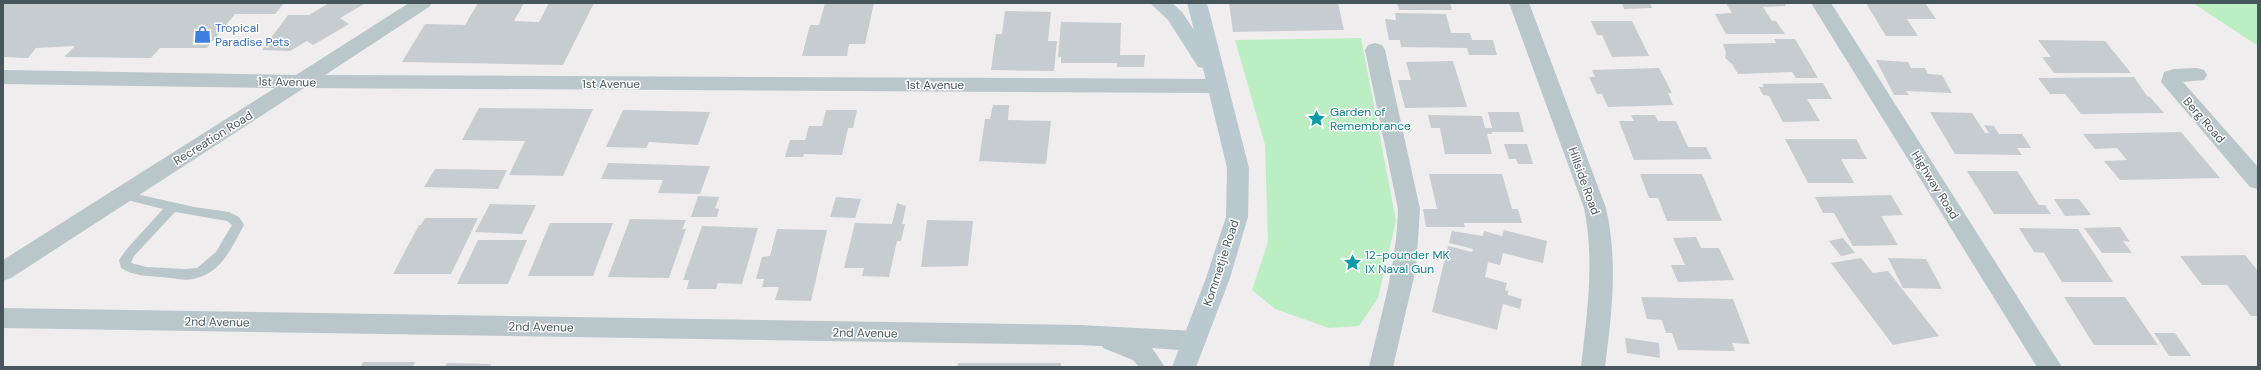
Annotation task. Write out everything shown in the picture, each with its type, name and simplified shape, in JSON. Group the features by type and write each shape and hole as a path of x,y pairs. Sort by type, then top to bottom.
{"main road":[{"name":"Kommetjie Road","path":"1160,3 1175,16 1218,86"},
{"name":"Kommetjie Road","path":"1184,367 1218,278 1237,217 1238,168 1197,3"}],"street":[{"name":"Recreation Road","path":"3,272 422,3"},
{"name":"Hillside Road","path":"1519,3 1595,208 1600,227 1602,246 1601,275 1593,367"},
{"name":"Highway Road","path":"1821,3 2050,367"},
{"path":"1375,50 1409,209 1410,225 1407,249 1381,367"},
{"name":"Berg Road","path":"2197,75 2174,76 2171,77 2170,82 2258,181"},
{"name":"1st Avenue","path":"3,76 301,82 1218,86"},
{"name":"2nd Avenue","path":"3,318 1080,335 1165,338 1194,341"},
{"name":"2nd Avenue","path":"1080,335 1114,341 1132,347 1142,353 1153,367"}],"lane":[{"path":"123,195 228,217 235,220 238,225 215,262 203,270 193,274 139,271 125,266 126,260 130,253 172,206"}],"green space":[{"path":"2193,3 2258,3 2258,46"},
{"path":"1361,38 1396,221 1378,298 1359,326 1329,328 1275,309 1252,290 1268,242 1265,145 1235,40"}],"building":[{"path":"3,3 284,3 275,14 235,14 207,48 160,48 151,58 64,57 75,46 36,48 28,58 3,57"},
{"path":"329,3 366,3 340,18 349,24 313,45 307,41 290,51 262,50 288,15 309,15"},
{"path":"478,3 524,3 514,21 539,22 549,3 594,3 563,65 402,62 425,24 465,25"},
{"path":"825,3 874,3 865,44 849,44 847,56 802,56 810,25 819,25"},
{"path":"1229,3 1338,3 1344,30 1233,32"},
{"path":"1397,3 1450,3 1452,10 1399,10"},
{"path":"1622,3 1650,3 1652,8 1624,9"},
{"path":"1726,3 1784,3 1786,6 1763,7 1772,21 1776,21 1785,34 1726,34 1715,14 1732,13"},
{"path":"1866,3 1925,3 1936,19 1907,19 1918,36 1886,36"},
{"path":"1005,11 1051,12 1048,41 1057,41 1054,71 991,70 996,34 1002,34"},
{"path":"1395,13 1446,14 1451,33 1470,33 1472,40 1493,40 1497,55 1469,55 1467,48 1401,47 1400,40 1389,40 1385,19 1396,20"},
{"path":"1591,21 1632,21 1649,56 1612,57 1602,35 1597,35"},
{"path":"1061,22 1121,23 1120,55 1145,55 1144,67 1117,67 1117,63 1061,63 1061,57 1058,57"},
{"path":"1774,39 1795,39 1818,78 1796,78 1792,72 1738,74 1732,64 1725,58 1726,53 1723,44 1776,43"},
{"path":"2038,40 2105,41 2131,73 2054,73 2042,57 2051,57"},
{"path":"1876,60 1908,62 1911,68 1925,68 1928,74 1942,75 1952,93 1906,91 1909,95 1894,95"},
{"path":"1453,61 1467,107 1405,108 1398,80 1411,80 1406,62"},
{"path":"1659,68 1672,93 1668,93 1673,105 1608,107 1602,94 1597,94 1589,77 1595,77 1592,70"},
{"path":"2134,77 2147,96 2150,97 2164,113 2081,114 2065,94 2050,94 2038,78"},
{"path":"1823,83 1832,99 1807,99 1820,121 1783,122 1769,96 1763,95 1759,87 1764,87 1762,84"},
{"path":"993,105 1009,105 1008,120 1051,121 1046,164 979,161 985,119 990,119"},
{"path":"479,108 593,109 563,176 509,175 525,141 462,140"},
{"path":"623,110 710,112 698,145 649,142 646,148 606,147"},
{"path":"826,110 857,110 853,128 848,128 842,155 804,154 803,157 785,157 790,140 805,140 809,126 822,126"},
{"path":"1488,112 1519,112 1524,132 1492,132 1492,134 1487,134 1492,154 1445,154 1440,128 1431,128 1428,115 1482,116 1485,128 1492,128"},
{"path":"1930,112 1972,113 1985,133 1989,133 1984,125 1994,126 1999,134 2022,134 2031,148 2017,148 2022,155 1955,154"},
{"path":"1631,115 1655,115 1658,121 1676,121 1688,147 1706,147 1712,159 1634,160 1619,121 1634,121"},
{"path":"2181,132 2220,178 2120,180 2104,161 2127,160 2117,148 2095,149 2083,134"},
{"path":"1785,139 1856,139 1867,159 1841,159 1854,183 1808,183"},
{"path":"1504,144 1527,144 1533,164 1518,164 1516,159 1509,159"},
{"path":"608,163 710,166 700,194 658,193 663,180 601,179"},
{"path":"435,169 507,170 498,189 424,187"},
{"path":"1967,171 2017,171 2039,205 2045,205 2051,214 1994,214"},
{"path":"1429,174 1502,174 1512,209 1518,209 1522,223 1464,223 1465,227 1426,227 1423,209 1437,209"},
{"path":"1640,174 1702,174 1722,221 1667,221 1658,198 1649,198"},
{"path":"1891,195 1903,215 1881,216 1898,245 1853,246 1834,213 1823,213 1815,197"},
{"path":"698,196 719,197 715,208 719,209 717,217 691,217"},
{"path":"836,197 861,199 855,218 830,217"},
{"path":"2054,199 2079,199 2091,215 2065,216"},
{"path":"897,203 906,206 902,224 905,224 901,241 897,241 889,277 862,276 864,268 844,268 855,223 892,224"},
{"path":"490,204 536,205 522,234 475,232"},
{"path":"425,218 478,218 451,274 393,274 419,225 421,225"},
{"path":"630,219 686,220 682,229 686,229 669,278 608,277"},
{"path":"927,220 973,221 968,266 921,267"},
{"path":"550,223 613,223 593,276 528,276"},
{"path":"702,226 758,228 742,284 718,283 716,289 687,289 689,280 683,280"},
{"path":"2120,227 2130,242 2123,241 2132,253 2102,253 2084,228"},
{"path":"2019,228 2078,229 2113,282 2062,282 2044,253 2034,252"},
{"path":"777,229 827,230 811,301 775,300 779,287 762,287 764,279 756,279 762,257 770,256"},
{"path":"1504,230 1547,241 1543,263 1503,253 1500,265 1488,262 1485,277 1507,283 1505,290 1508,291 1508,295 1522,299 1520,309 1503,304 1497,330 1432,312 1448,246 1472,252 1473,249 1449,243 1452,231 1483,236 1484,231 1502,236"},
{"path":"1696,237 1701,248 1719,248 1734,280 1678,282 1671,265 1685,265 1673,238"},
{"path":"1843,238 1855,253 1841,256 1829,241"},
{"path":"478,240 527,240 508,284 457,284"},
{"path":"2245,255 2258,271 2258,316 2251,316 2227,285 2202,285 2180,256"},
{"path":"1861,258 1873,273 1888,271 1939,336 1893,345 1831,263"},
{"path":"1888,258 1926,259 1942,289 1903,288"},
{"path":"1641,297 1733,299 1750,344 1732,343 1735,351 1678,350 1672,333 1666,333 1662,320 1647,319"},
{"path":"2064,297 2125,297 2158,345 2094,345"},
{"path":"2154,333 2175,333 2191,356 2169,356"},
{"path":"1625,338 1659,343 1660,358 1627,353"},
{"path":"363,362 415,362 413,367 361,367"},
{"path":"447,363 491,364 490,367 445,367"},
{"path":"958,363 1061,363 1061,367 957,367"}],"place":[{"name":"Tropical Paradise Pets","path":"202,35"},
{"name":"Garden of Remembrance","path":"1317,119"},
{"name":"12-pounder MK IX Naval Gun","path":"1352,262"}]}
